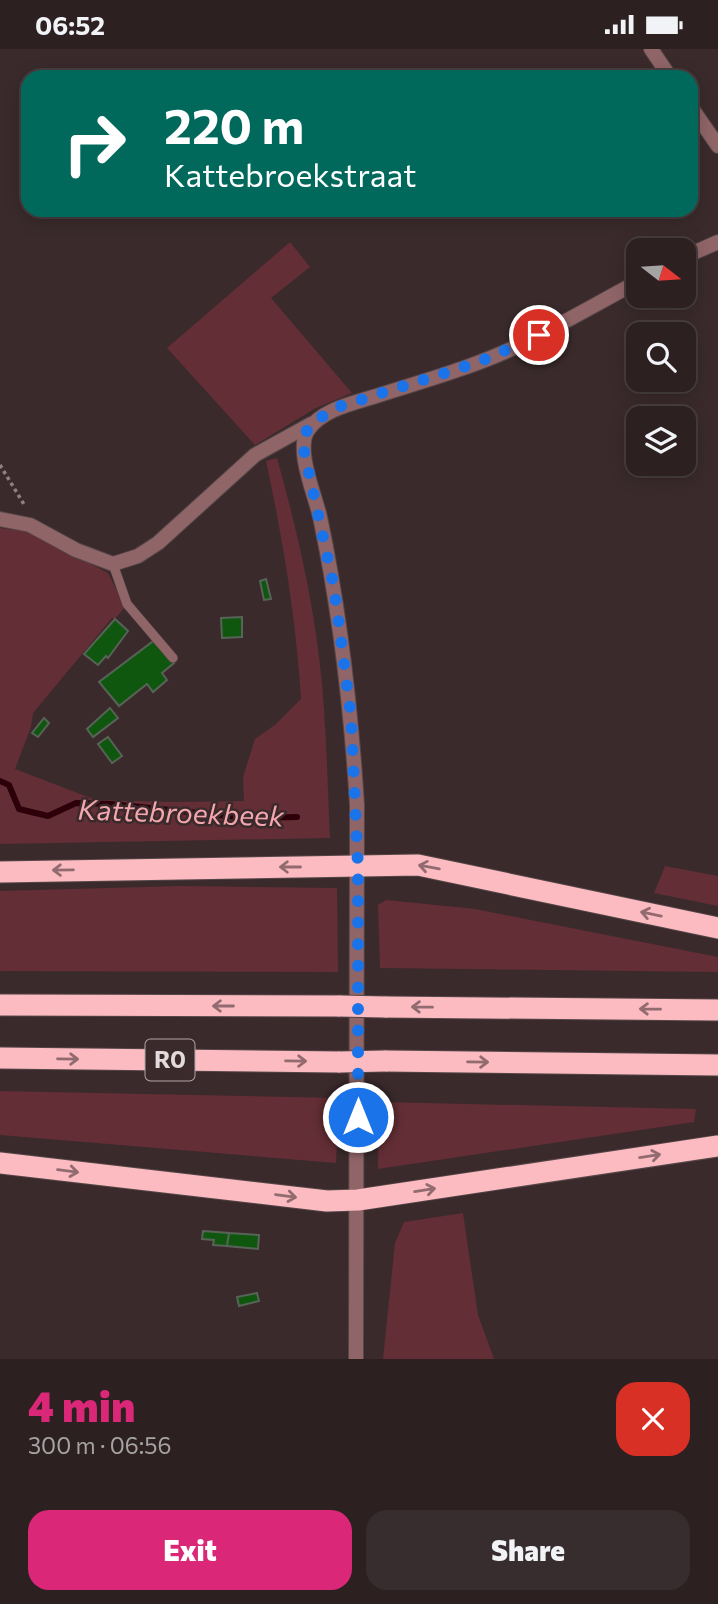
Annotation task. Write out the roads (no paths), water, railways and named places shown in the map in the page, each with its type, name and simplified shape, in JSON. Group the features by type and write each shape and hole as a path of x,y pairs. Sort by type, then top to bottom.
{"highway":[{"path":"0,872 418,865 718,928"},
{"name":"R0","path":"0,1005 718,1010"},
{"name":"R0","path":"0,1058 718,1065"},
{"path":"0,1163 327,1201 358,1200 718,1146"}],"street":[{"path":"651,49 665,70"},
{"path":"698,117 718,146"},
{"path":"696,252 718,242"},
{"path":"0,519 30,525 76,550 113,565 138,556 158,543 255,455 338,407 479,362 522,344 626,288"},
{"path":"315,421 306,432 303,446 319,514 343,645 351,716 358,867 356,1359"}],"lane":[{"path":"113,565 127,604 173,658"}],"waterway":[{"name":"Kattebroekbeek","path":"0,781 9,785 19,809 48,816 76,803 248,818 297,817"}]}
